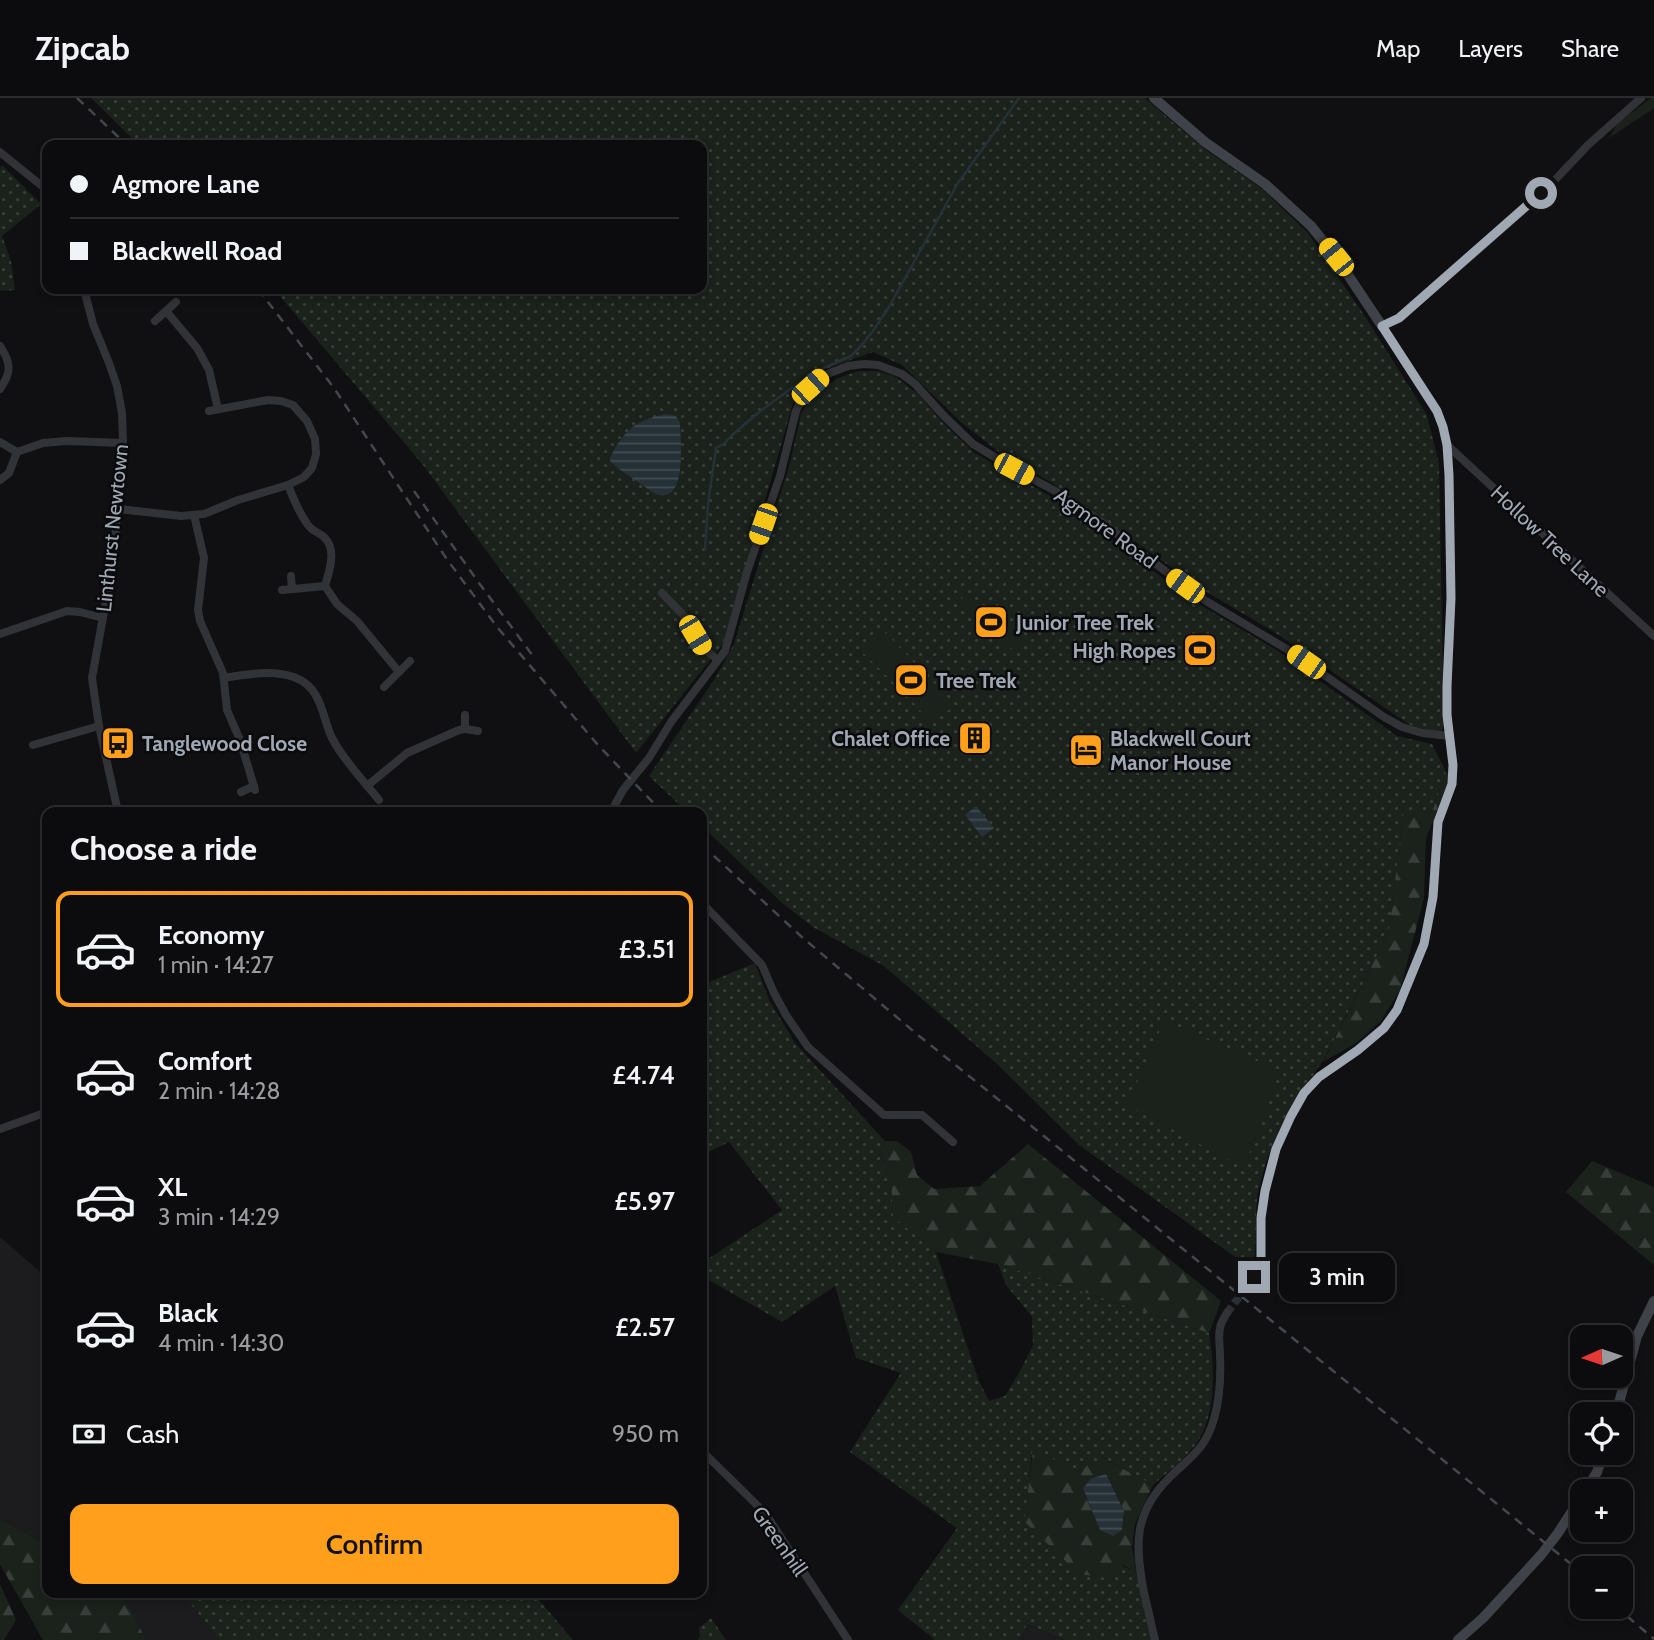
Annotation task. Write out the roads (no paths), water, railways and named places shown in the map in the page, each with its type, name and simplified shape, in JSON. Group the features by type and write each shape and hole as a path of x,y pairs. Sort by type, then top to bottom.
{"main road":[{"path":"1154,98 1205,142 1265,184 1311,226 1336,257 1382,326"},
{"path":"1619,1402 1637,1336 1654,1301"},
{"path":"1458,1640 1483,1618 1554,1539 1570,1514"}],"street":[{"path":"1254,1277 1261,1260 1261,1218 1265,1191 1276,1149 1291,1116 1304,1093 1319,1077 1384,1028 1397,1010 1424,944 1433,897 1438,822 1452,784 1447,686 1451,598 1447,445 1437,411 1382,326 1399,318 1529,205 1588,145 1641,98"},
{"path":"0,152 42,186"},
{"name":"Linthurst Newtown","path":"85,294 93,324 117,386 122,414 119,509 113,562 92,678 99,726 117,807"},
{"path":"155,321 176,302"},
{"path":"119,509 181,516 204,514 288,485 303,477 312,468 316,454 315,439 307,421 293,405 268,400 214,410 209,370 197,348 166,311"},
{"path":"0,346 7,357 9,368 0,389"},
{"name":"Agmore Road","path":"614,807 627,783 639,772 671,722 725,651 747,572 780,476 796,411 803,397 822,376 848,366 864,364 878,365 902,374 973,444 1057,492 1103,523 1206,601 1290,651 1384,717 1402,727 1422,733 1450,736"},
{"path":"0,442 17,452 43,443 123,443"},
{"name":"Hollow Tree Lane","path":"1447,445 1654,636"},
{"path":"0,480 9,473 17,452"},
{"path":"288,485 307,525 325,538 330,547 330,568 325,586 337,604 357,621 399,671"},
{"path":"194,516 204,558 198,610 200,621 224,678 227,710 255,788 240,792"},
{"path":"291,576 292,589"},
{"path":"282,590 325,586"},
{"path":"662,593 690,622 704,648 718,660"},
{"path":"0,635 67,611 103,618"},
{"path":"384,687 410,660"},
{"path":"224,678 254,673 277,674 304,682 314,691 331,737 345,761 379,800"},
{"path":"465,715 466,729"},
{"path":"33,745 99,726"},
{"path":"368,786 407,752 459,730 478,731"},
{"path":"707,908 762,965 786,1015 808,1047 884,1115 922,1115 953,1142"},
{"path":"0,1129 42,1114"},
{"path":"1155,1640 1140,1572 1140,1530 1143,1518 1156,1494 1198,1452 1211,1428 1220,1387 1220,1327 1227,1313"},
{"name":"Greenhill","path":"707,1456 765,1513 848,1640"}],"waterway":[{"path":"705,550 716,448 789,390 815,372 851,356 861,346 889,307 958,183 1019,98"}],"tunnel":[{"path":"1227,1313 1254,1277"}],"railway":[{"path":"77,98 122,140"},
{"path":"262,294 334,388 446,558 497,627 598,745 657,807"},
{"path":"414,491 533,656"},
{"path":"707,850 803,938 918,1035 1570,1563"},
{"path":"1630,1619 1654,1639"}],"place":[{"name":"Junior Tree Trek","path":"991,622"},
{"name":"High Ropes","path":"1200,650"},
{"name":"Tree Trek","path":"911,680"},
{"name":"Chalet Office","path":"975,738"},
{"name":"Tanglewood Close","path":"118,743"},
{"name":"Blackwell Court Manor House","path":"1086,750"}]}
